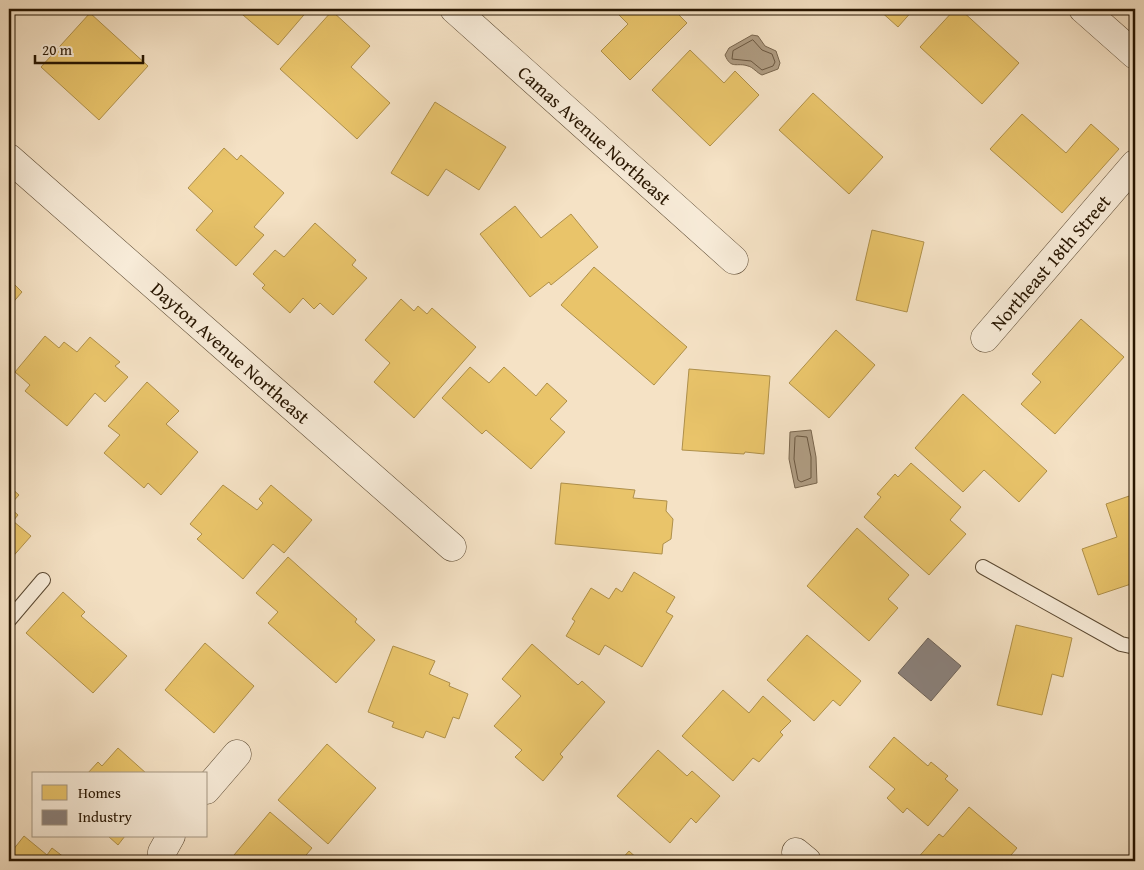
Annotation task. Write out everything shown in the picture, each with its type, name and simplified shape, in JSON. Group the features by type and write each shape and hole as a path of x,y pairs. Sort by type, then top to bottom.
{"street":[{"name":"Camas Avenue Northeast","path":"454,9 734,260"},
{"path":"1083,9 1135,55"},
{"name":"Dayton Avenue Northeast","path":"9,158 452,547"},
{"name":"Northeast 18th Street","path":"985,338 1135,164"},
{"path":"208,788 237,754"},
{"path":"161,861 162,852 171,838"}],"lane":[{"path":"984,567 1121,644 1135,647"},
{"path":"9,620 43,580"}],"water":[{"path":"752,35 758,36 765,46 776,51 780,63 778,69 762,75 750,67 735,65 727,60 725,55 729,48"},
{"path":"811,430 816,457 817,483 795,488 789,459 790,432"}],"building: Homes":[{"path":"236,9 309,9 278,45"},
{"path":"613,9 673,9 687,23 630,80 601,51 628,24"},
{"path":"878,9 914,9 898,27"},
{"path":"955,9 960,9 1019,63 982,104 920,47"},
{"path":"332,11 370,46 351,67 390,103 357,139 280,69"},
{"path":"90,13 148,66 99,120 41,67"},
{"path":"690,50 724,83 735,71 759,95 710,146 652,90"},
{"path":"813,93 883,157 849,194 779,130"},
{"path":"435,102 506,147 479,190 446,169 428,196 391,173"},
{"path":"1022,114 1066,153 1091,124 1119,149 1062,213 990,149"},
{"path":"224,148 237,160 241,155 284,193 254,227 264,235 236,266 196,230 213,211 188,188"},
{"path":"515,206 541,238 571,214 598,247 551,285 549,282 530,297 480,234"},
{"path":"315,223 356,260 352,265 367,278 333,315 320,303 314,309 303,298 290,313 262,288 265,285 253,274 275,250 284,257"},
{"path":"872,230 924,242 907,312 856,300"},
{"path":"594,267 687,347 654,385 561,305"},
{"path":"9,279 22,292 9,307"},
{"path":"401,299 414,311 418,306 427,314 432,308 476,347 414,418 374,382 390,363 365,340"},
{"path":"1081,319 1124,357 1055,434 1021,404 1041,382 1032,374"},
{"path":"836,330 875,365 829,418 789,383"},
{"path":"45,336 59,348 64,342 77,352 90,337 120,362 115,366 128,377 105,402 95,393 67,426 25,391 30,385 15,372"},
{"path":"470,367 489,383 504,367 536,396 547,383 567,401 550,419 565,432 531,469 486,430 482,434 442,398"},
{"path":"689,369 770,376 764,454 682,450"},
{"path":"147,382 179,411 166,424 198,452 161,495 148,483 144,488 104,453 120,435 108,426"},
{"path":"963,394 1047,471 1019,502 984,470 963,492 915,448"},
{"path":"911,463 961,507 950,520 966,534 929,575 864,517 881,497 877,494 895,474 898,477"},
{"path":"561,483 635,490 633,498 667,501 666,511 673,519 671,539 663,544 662,554 555,544"},
{"path":"223,485 257,510 263,503 259,499 271,485 312,520 284,553 273,544 243,579 197,539 202,534 190,524"},
{"path":"9,486 19,495 9,506"},
{"path":"1135,494 1135,589 1133,590 1131,584 1098,595 1082,549 1117,537 1106,504"},
{"path":"9,507 18,515 13,521 31,536 9,561"},
{"path":"857,528 909,575 888,599 898,608 869,641 807,586"},
{"path":"288,557 357,619 355,622 375,640 336,683 268,623 278,612 256,593"},
{"path":"634,572 675,597 666,612 673,616 642,667 605,645 599,655 566,636 575,621 572,619 591,588 609,599 616,588 622,592"},
{"path":"63,592 85,612 81,616 127,656 93,693 26,633"},
{"path":"1016,625 1072,638 1063,677 1052,674 1042,715 997,705"},
{"path":"807,635 861,681 840,706 833,700 814,721 767,680"},
{"path":"205,643 254,686 214,733 165,690"},
{"path":"532,644 578,685 582,681 605,702 560,754 563,757 543,781 515,757 522,750 494,726 521,696 502,679"},
{"path":"393,646 435,661 429,674 450,683 449,686 468,694 459,719 453,717 445,738 426,731 423,738 392,727 394,722 368,712"},
{"path":"723,690 749,713 763,696 791,721 780,732 783,735 759,762 753,758 733,781 682,736"},
{"path":"894,737 928,766 931,762 948,776 945,779 958,790 928,826 907,808 903,813 887,798 895,789 869,767"},
{"path":"327,744 376,788 328,844 278,800"},
{"path":"118,748 145,772 89,772 98,762 102,766"},
{"path":"658,750 687,776 692,771 720,796 696,823 691,818 670,843 617,796"},
{"path":"969,807 1017,848 1006,861 915,861 939,834 943,837"},
{"path":"270,812 312,848 301,861 229,861"},
{"path":"24,836 47,855 52,848 69,861 9,861 9,855"},
{"path":"110,838 123,838 118,845"},
{"path":"629,851 640,861 620,861"}],"building: Industry":[{"path":"928,638 961,666 931,701 898,673"}]}
